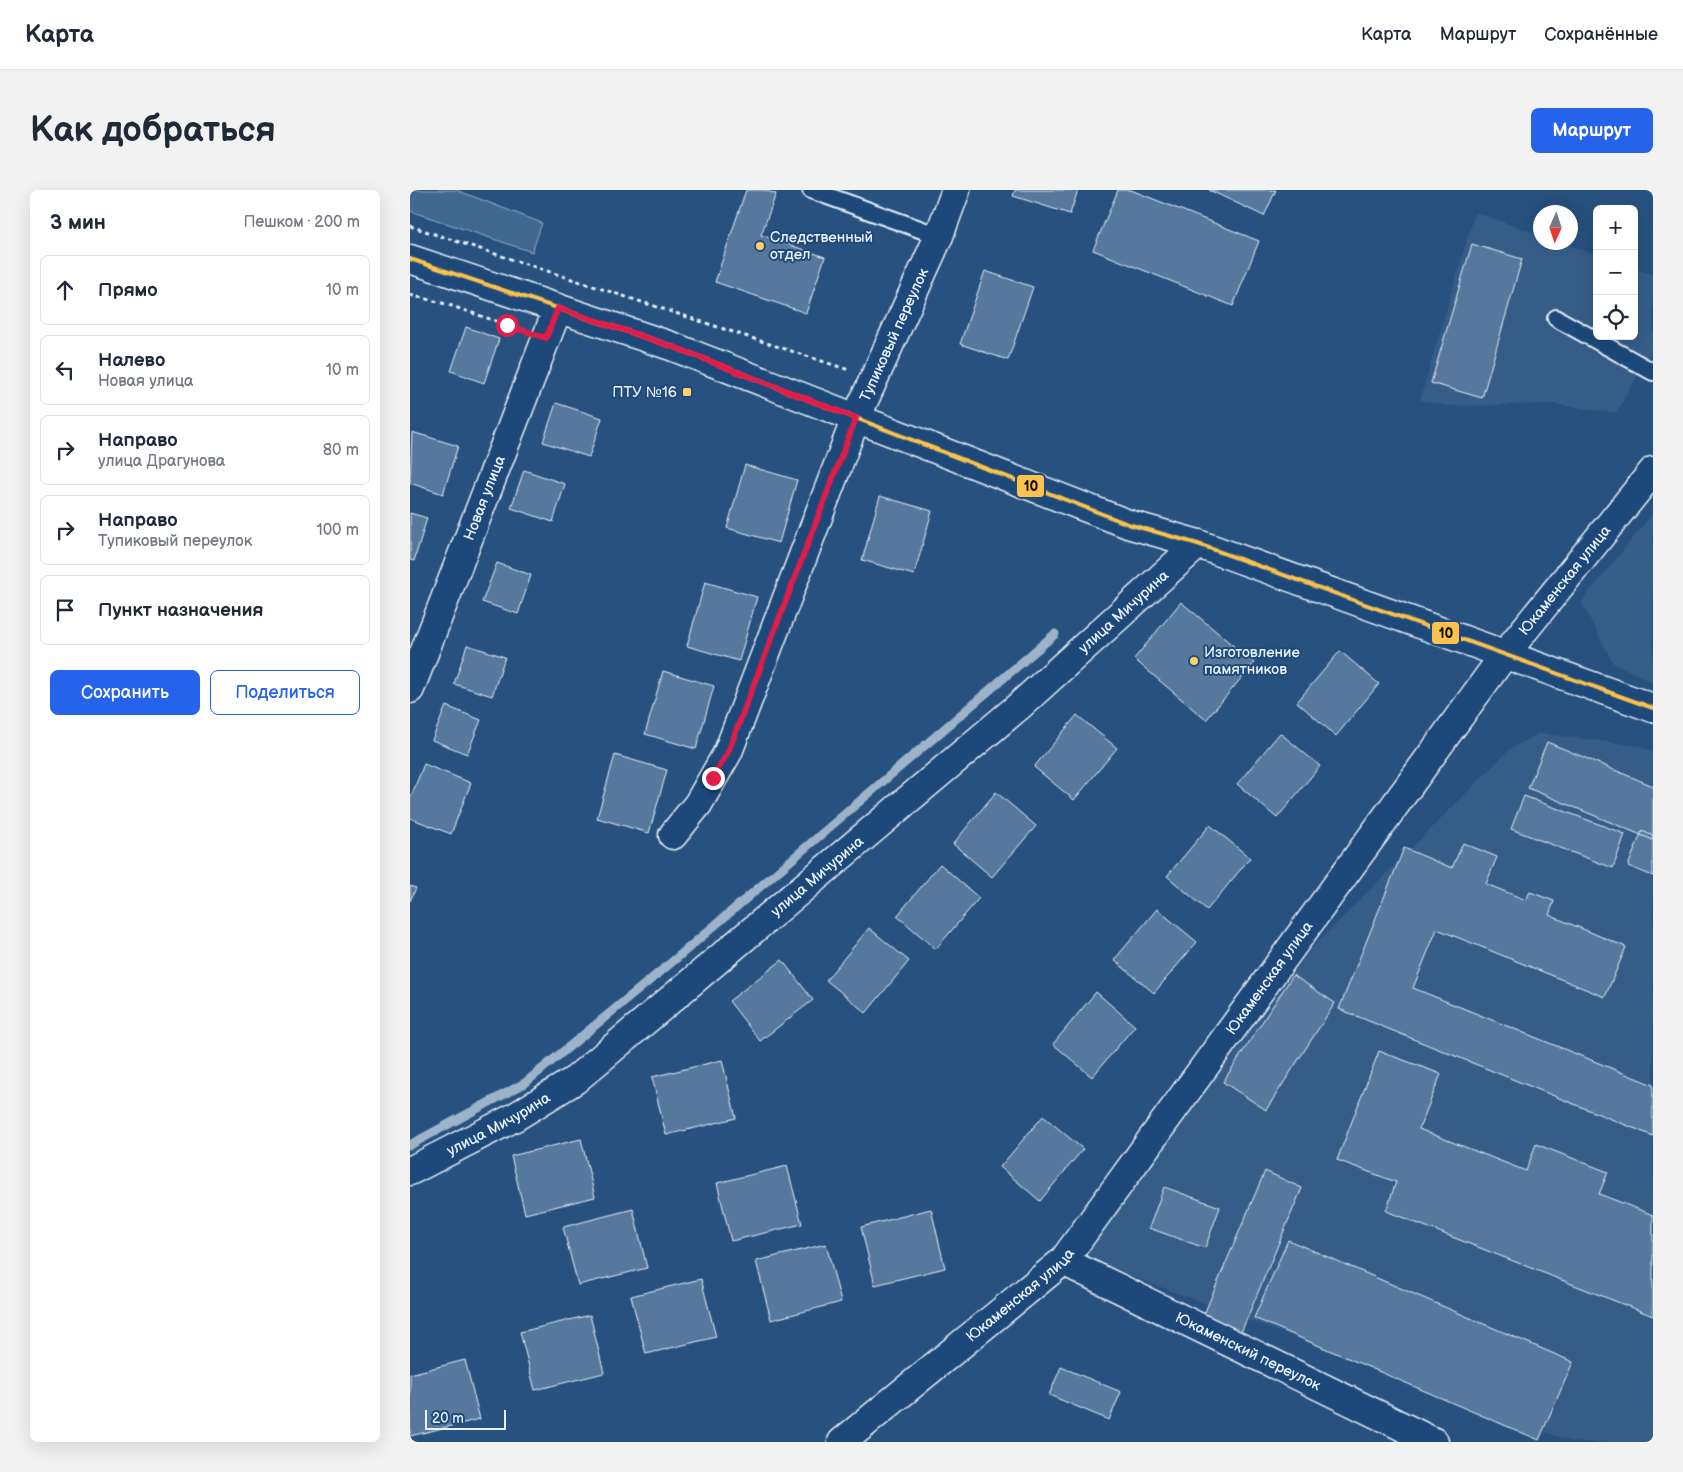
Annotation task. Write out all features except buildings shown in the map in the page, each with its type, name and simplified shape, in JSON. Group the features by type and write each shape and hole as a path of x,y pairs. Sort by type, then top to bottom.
{"street":[{"name":"Тупиковый переулок","path":"674,835 698,804 728,752 856,418 939,236 956,190"},
{"path":"411,259 671,346 1128,524 1198,544 1653,708"},
{"name":"Новая улица","path":"410,689 558,308"},
{"name":"Юкаменская улица","path":"842,1442 1063,1261 1505,654 1653,471"},
{"name":"улица Мичурина","path":"410,1171 515,1117 575,1080 1018,707 1198,544"},
{"name":"Юкаменский переулок","path":"1063,1261 1434,1442"}],"lane":[{"path":"812,190 939,236"},
{"path":"1556,318 1653,372"}],"path":[{"path":"410,226 874,378"},
{"path":"410,295 446,304 546,338"}],"shaded area":[{"path":"410,190 456,190 542,223 532,252 410,211"},
{"path":"1475,212 1533,233 1533,250 1578,250 1578,248 1593,254 1593,340 1638,340 1638,269 1653,275 1653,349 1616,413 1552,404 1447,406 1420,400"},
{"path":"1653,513 1653,682 1613,663 1581,602"},
{"path":"1539,733 1640,746 1653,752 1653,1442 1572,1442 1081,1257 1311,949 1510,749"}],"waterway":[{"path":"410,1145 525,1083 672,962 1055,634"}],"transit line":[{"name":"10","path":"410,259 671,346 1128,524 1198,544 1653,708"}],"place":[{"name":"Следственный отдел","path":"760,246"},
{"name":"ПТУ №16","path":"687,392"},
{"name":"Изготовление памятников","path":"1194,661"}],"route":[{"path":"507,325 546,338 558,308 671,346 856,418 728,752 713,778"}]}
